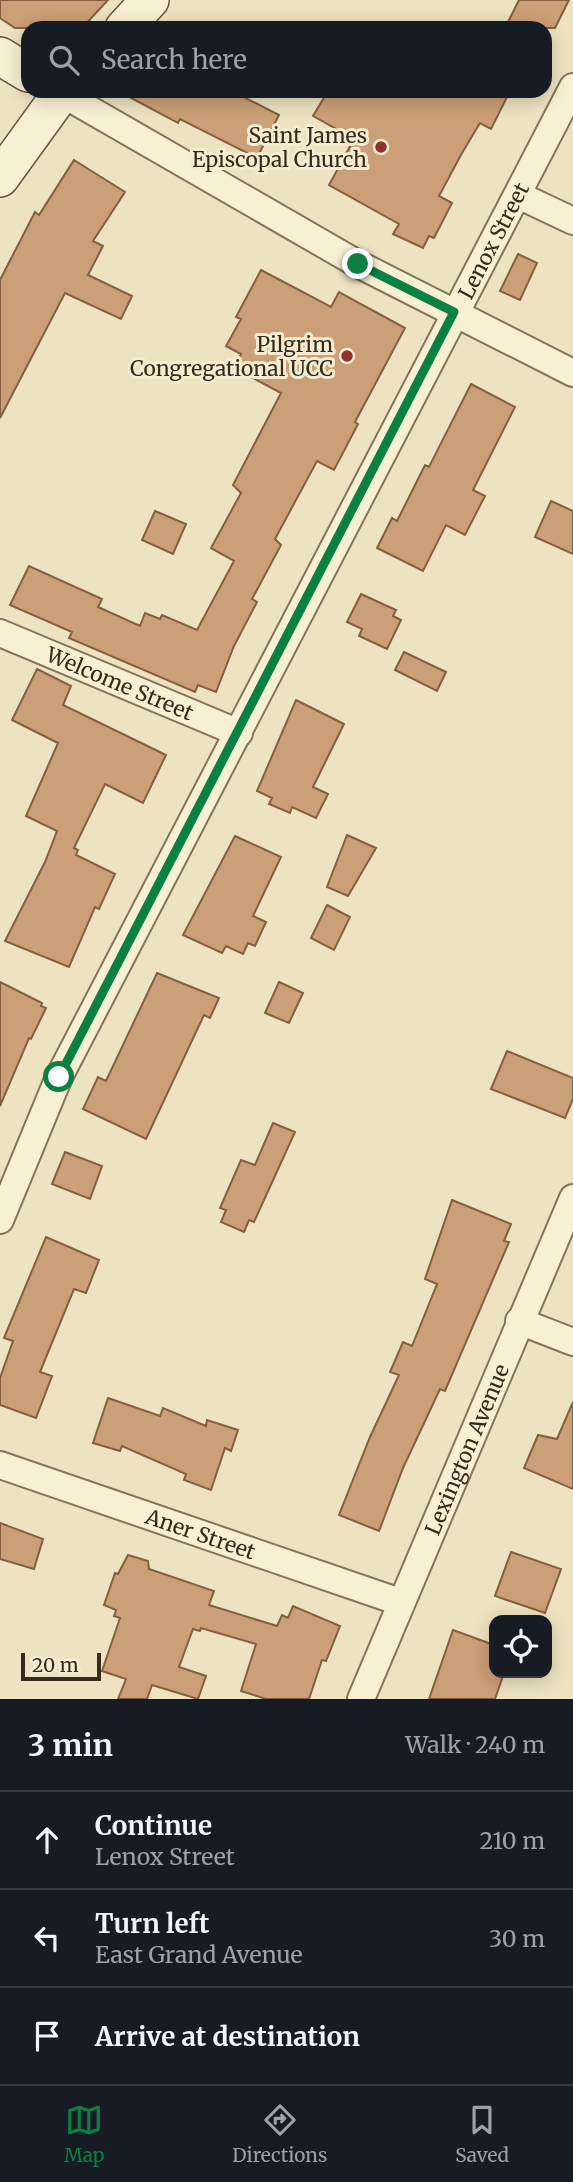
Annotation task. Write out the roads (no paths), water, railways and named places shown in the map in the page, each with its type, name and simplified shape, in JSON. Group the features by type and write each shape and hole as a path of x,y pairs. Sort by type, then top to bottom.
{"main road":[{"path":"130,21 150,0"},
{"path":"0,56 21,69"},
{"path":"0,178 57,98"}],"street":[{"name":"Lenox Street","path":"0,1220 59,1077 573,87"},
{"path":"71,98 358,264 573,373"},
{"path":"518,194 573,222"},
{"name":"Welcome Street","path":"0,633 239,733"},
{"name":"Lexington Avenue","path":"361,1699 573,1198"},
{"path":"519,1321 573,1342"},
{"name":"Aner Street","path":"0,1465 400,1602"}],"place":[{"name":"Saint James Episcopal Church","path":"381,147"},
{"name":"Pilgrim Congregational UCC","path":"347,356"}]}
